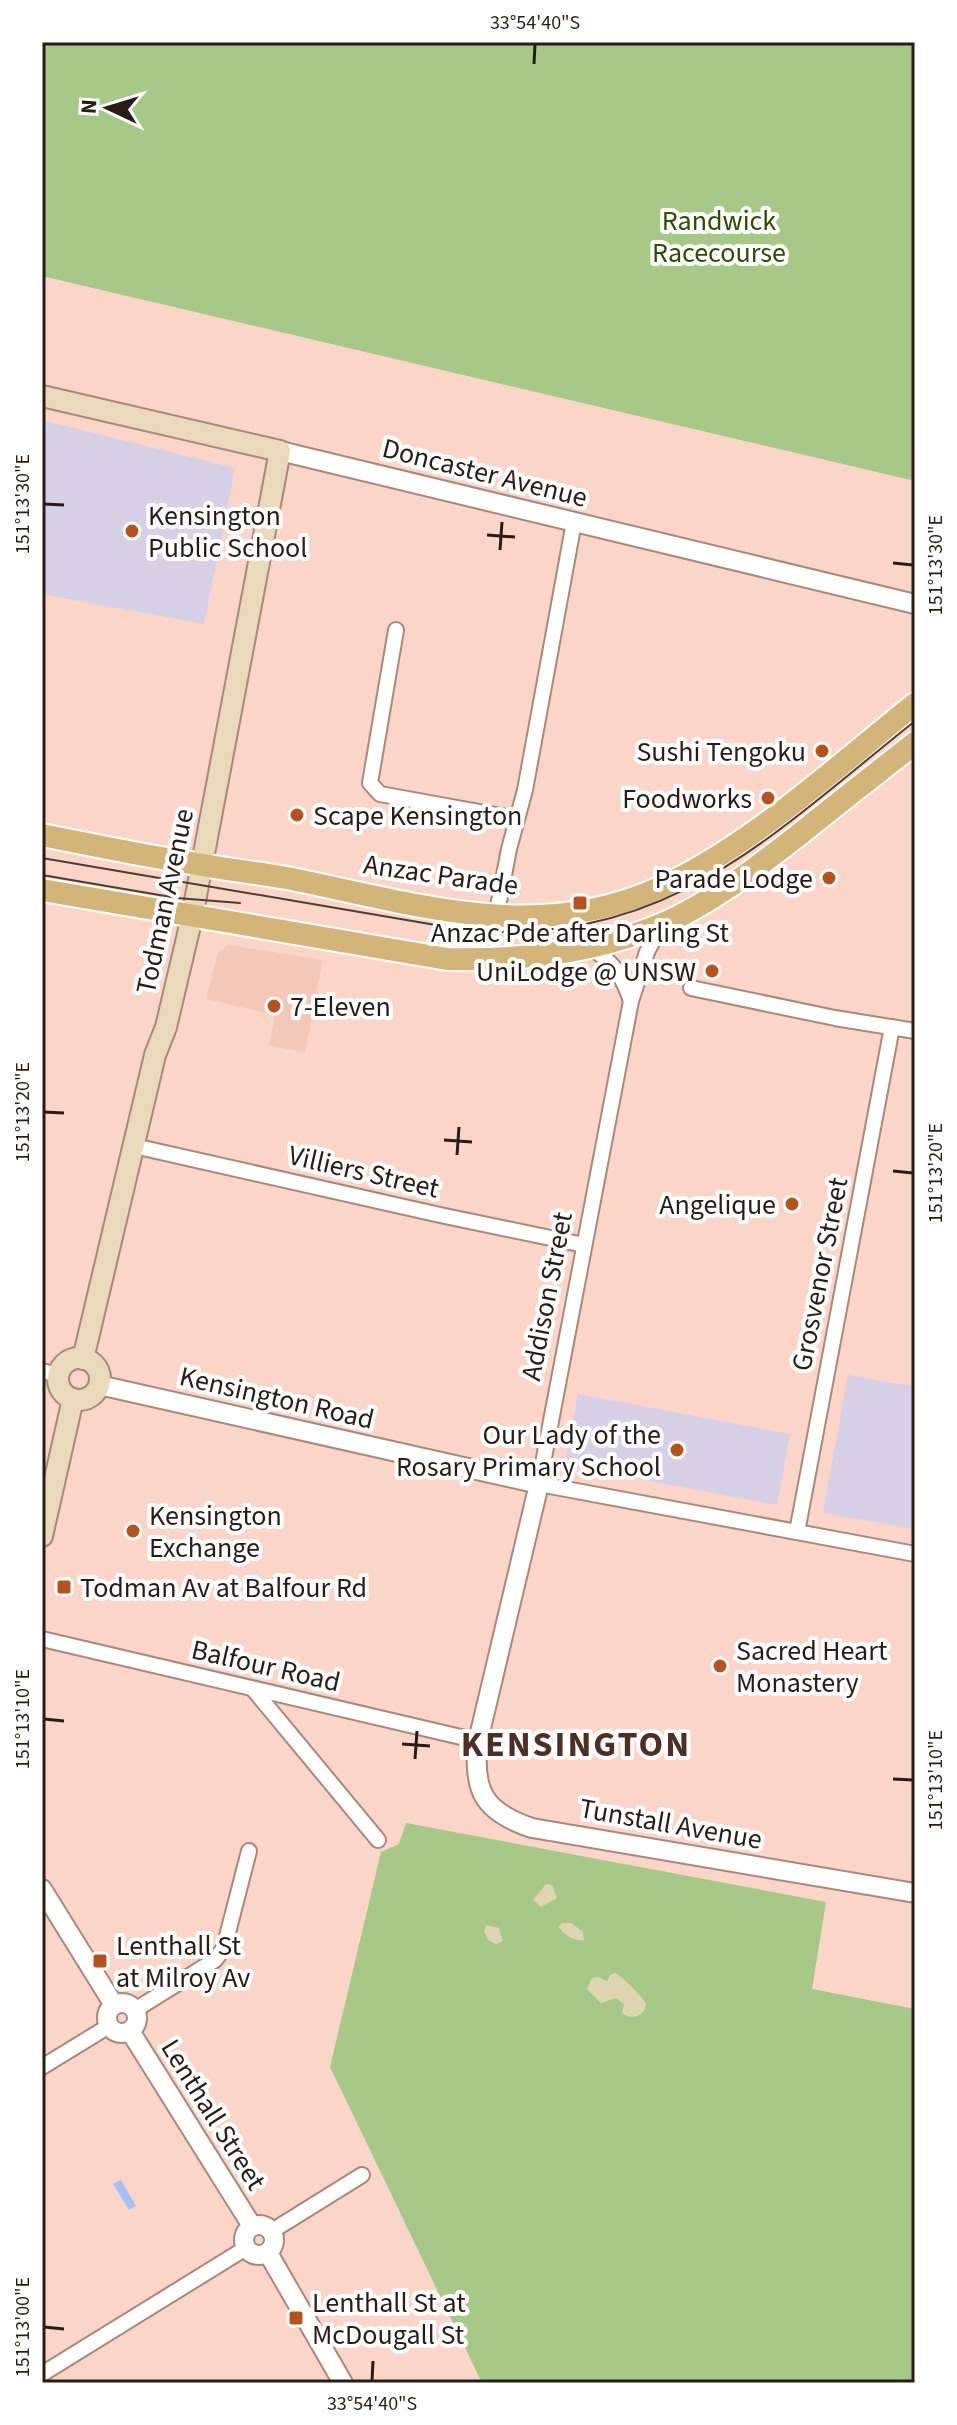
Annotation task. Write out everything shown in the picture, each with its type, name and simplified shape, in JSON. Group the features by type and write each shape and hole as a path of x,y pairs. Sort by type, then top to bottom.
{"main road":[{"name":"Doncaster Avenue","path":"42,396 280,451"},
{"name":"Todman Avenue","path":"83,1359 192,917 280,451"},
{"name":"Anzac Parade","path":"42,835 290,879 421,906 496,917 538,918 587,911 636,898 686,875 750,834 915,704"},
{"path":"42,890 447,959 514,958 587,946 661,925 708,900 760,865 915,743"},
{"path":"76,1358 83,1359 89,1361 98,1372 99,1385 92,1396 73,1399 63,1393 50,1373 76,1358"},
{"path":"42,1536 73,1399"}],"street":[{"name":"Doncaster Avenue","path":"280,451 915,604"},
{"path":"496,917 525,790 574,522"},
{"path":"396,630 370,783 380,794 517,819"},
{"name":"Addison Street","path":"478,1741 539,1484 631,1001 647,952 661,925"},
{"path":"587,946 619,970 631,1001"},
{"path":"691,988 915,1031"},
{"name":"Grosvenor Street","path":"797,1532 892,1027"},
{"name":"Villiers Street","path":"134,1146 584,1245"},
{"name":"Kensington Road","path":"99,1385 539,1484 915,1554"},
{"name":"Balfour Road","path":"42,1639 478,1741"},
{"path":"253,1689 378,1840"},
{"name":"Tunstall Avenue","path":"478,1741 475,1763 483,1797 494,1811 512,1822 532,1828 915,1893"},
{"path":"135,2010 215,1960 224,1948 249,1851"},
{"path":"42,1889 114,2005"},
{"path":"123,2003 135,2010 137,2019 130,2031 116,2032 109,2026 107,2017 114,2005 123,2003"},
{"path":"42,2067 109,2026"},
{"name":"Lenthall Street","path":"130,2031 252,2226"},
{"path":"272,2231 362,2175"},
{"path":"265,2225 272,2231 274,2245 268,2253 259,2255 246,2248 245,2233 252,2226 265,2225"},
{"path":"42,2374 246,2248"},
{"path":"268,2253 343,2383"}],"shaded area":[{"name":"Kensington Public School","path":"42,420 235,468 204,624 42,594"},
{"name":"7-Eleven","path":"228,945 323,960 305,1052 269,1046 275,1015 206,999 218,953"},
{"path":"848,1375 915,1387 915,1529 823,1513"},
{"name":"Our Lady of the Rosary Primary School","path":"578,1394 790,1434 777,1505 564,1465"}],"green space":[{"name":"Randwick Racecourse","path":"42,42 915,42 915,481 42,276"},
{"path":"406,1823 826,1902 812,1989 915,2009 915,2383 482,2383 330,2067 381,1852 399,1844"}],"sand":[{"path":"546,1884 552,1885 557,1898 541,1907 533,1900"},
{"path":"562,1923 571,1923 583,1932 584,1940 566,1935 558,1927"},
{"path":"486,1925 499,1928 503,1941 496,1944 488,1940 484,1931"},
{"path":"615,1973 646,2003 641,2014 634,2017 626,2015 622,2013 624,2004 616,1998 601,2003 587,1989 592,1978 607,1981"}],"water":[{"path":"121,2180 136,2206 129,2210 113,2184"}],"tram line":[{"path":"42,858 465,930 536,931 600,921 658,902 711,875 762,843 915,721"},
{"path":"42,875 177,898 240,903"}],"place":[{"name":"Kensington Public School","path":"132,531"},
{"name":"Sushi Tengoku","path":"822,751"},
{"name":"Foodworks","path":"768,798"},
{"name":"Scape Kensington","path":"297,815"},
{"name":"Parade Lodge","path":"829,878"},
{"name":"Anzac Pde after Darling St","path":"580,903"},
{"name":"UniLodge @ UNSW","path":"712,971"},
{"name":"7-Eleven","path":"274,1006"},
{"name":"Angelique","path":"792,1204"},
{"name":"Our Lady of the Rosary Primary School","path":"677,1450"},
{"name":"Kensington Exchange","path":"133,1531"},
{"name":"Todman Av at Balfour Rd","path":"64,1587"},
{"name":"Sacred Heart Monastery","path":"720,1666"},
{"name":"Lenthall St at Milroy Av","path":"100,1961"},
{"name":"Lenthall St at McDougall St","path":"296,2318"}],"district":[{"name":"KENSINGTON","path":"576,1743"}]}
